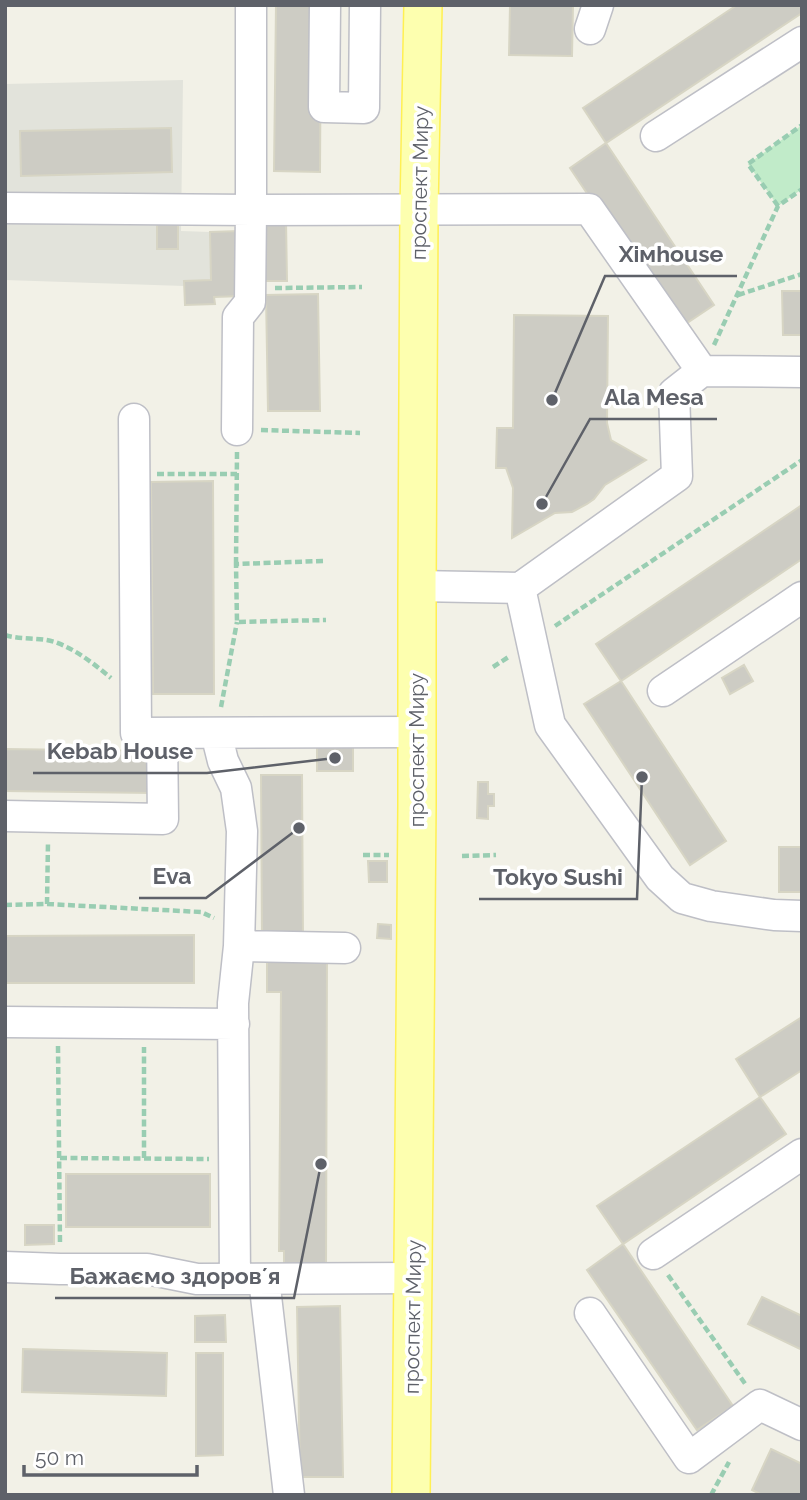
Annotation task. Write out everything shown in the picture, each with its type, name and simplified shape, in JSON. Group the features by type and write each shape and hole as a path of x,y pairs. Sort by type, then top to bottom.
{"main road":[{"name":"проспект Миру","path":"411,1495 419,211 423,5"}],"street":[{"path":"237,430 238,317 250,302 251,5"},
{"path":"325,5 324,107 363,108 365,5"},
{"path":"656,136 802,42"},
{"path":"5,208 419,211 589,209 702,371"},
{"path":"417,586 520,588 677,476 674,393 702,371 802,372"},
{"path":"134,419 136,733 417,732"},
{"path":"520,588 550,725 660,878 682,898 711,906 802,916"},
{"path":"663,691 802,597"},
{"path":"5,816 163,819 162,733"},
{"path":"216,733 223,761 236,788 242,831 239,946 233,1003 235,1159 250,1279 289,1495"},
{"path":"239,946 345,947"},
{"path":"5,1022 234,1024"},
{"path":"653,1254 802,1154"},
{"path":"5,1267 146,1269 197,1279 414,1278"},
{"path":"590,1313 689,1458 760,1405 802,1425"}],"path":[{"path":"778,206 748,164 802,125"},
{"path":"702,371 778,206 802,190"},
{"path":"737,295 802,274"},
{"path":"250,288 362,287"},
{"path":"216,733 237,622 237,430 360,433"},
{"path":"550,629 802,460"},
{"path":"134,475 237,474"},
{"path":"236,564 323,561"},
{"path":"237,622 326,620"},
{"path":"5,635 54,642 84,656 115,681 136,704"},
{"path":"493,667 516,652"},
{"path":"47,904 48,817"},
{"path":"363,855 390,855"},
{"path":"462,856 496,855"},
{"path":"5,905 47,904 201,912 230,926 239,946"},
{"path":"57,1022 60,1269"},
{"path":"144,1023 144,1158"},
{"path":"60,1158 235,1159"},
{"path":"653,1254 760,1405"},
{"path":"711,1495 730,1461"}],"shaded area":[{"path":"183,80 181,231 210,232 211,280 184,281 184,286 5,280 5,84"}],"green space":[{"path":"802,125 802,189 778,206 748,164"}],"building":[{"path":"276,5 321,5 320,172 274,171"},
{"path":"510,5 573,5 572,56 509,55"},
{"path":"737,5 802,5 802,13 606,143 583,108"},
{"path":"171,128 172,172 21,176 20,131"},
{"path":"606,143 714,305 678,329 570,168"},
{"path":"157,221 178,221 178,249 157,249"},
{"path":"264,221 286,221 287,281 264,281"},
{"path":"239,231 241,296 214,297 215,304 185,305 184,281 211,280 210,232"},
{"path":"782,291 802,291 802,335 783,335"},
{"path":"318,294 320,411 268,411 266,295"},
{"path":"514,315 608,316 607,423 611,440 646,460 605,485 587,504 572,512 555,513 512,538 513,488 506,468 496,468 497,428 513,428"},
{"path":"213,481 214,694 153,694 151,482"},
{"path":"802,505 802,559 621,681 596,644"},
{"path":"744,665 753,681 730,694 722,678"},
{"path":"621,681 726,841 690,865 584,704"},
{"path":"317,745 353,745 353,771 317,771"},
{"path":"5,749 151,751 151,793 5,791"},
{"path":"261,775 302,775 303,940 262,940"},
{"path":"478,782 488,782 488,794 494,794 494,806 488,806 488,819 477,818"},
{"path":"779,847 802,847 802,892 779,892"},
{"path":"368,861 387,861 387,882 369,882"},
{"path":"378,924 391,925 391,939 377,938"},
{"path":"194,935 194,983 5,983 5,936"},
{"path":"267,953 327,953 326,1272 284,1272 284,1251 279,1251 281,992 267,992"},
{"path":"802,1017 802,1070 760,1097 736,1059"},
{"path":"760,1097 786,1134 623,1244 597,1206"},
{"path":"66,1174 210,1174 210,1227 66,1227"},
{"path":"25,1225 54,1225 54,1244 25,1245"},
{"path":"623,1244 733,1406 697,1430 587,1270"},
{"path":"762,1297 802,1316 802,1350 748,1324"},
{"path":"340,1306 343,1477 300,1477 297,1307"},
{"path":"225,1315 226,1342 195,1342 195,1316"},
{"path":"23,1349 167,1353 166,1396 22,1392"},
{"path":"196,1353 223,1353 223,1455 196,1456"},
{"path":"771,1449 802,1464 802,1495 762,1495 752,1490"}],"place":[{"name":"Хімhouse","path":"552,400"},
{"name":"Ala Mesa","path":"542,504"},
{"name":"Kebab House","path":"335,758"},
{"name":"Tokyo Sushi","path":"642,777"},
{"name":"Eva","path":"299,828"},
{"name":"Бажаємо здоровʼя","path":"321,1164"}]}
